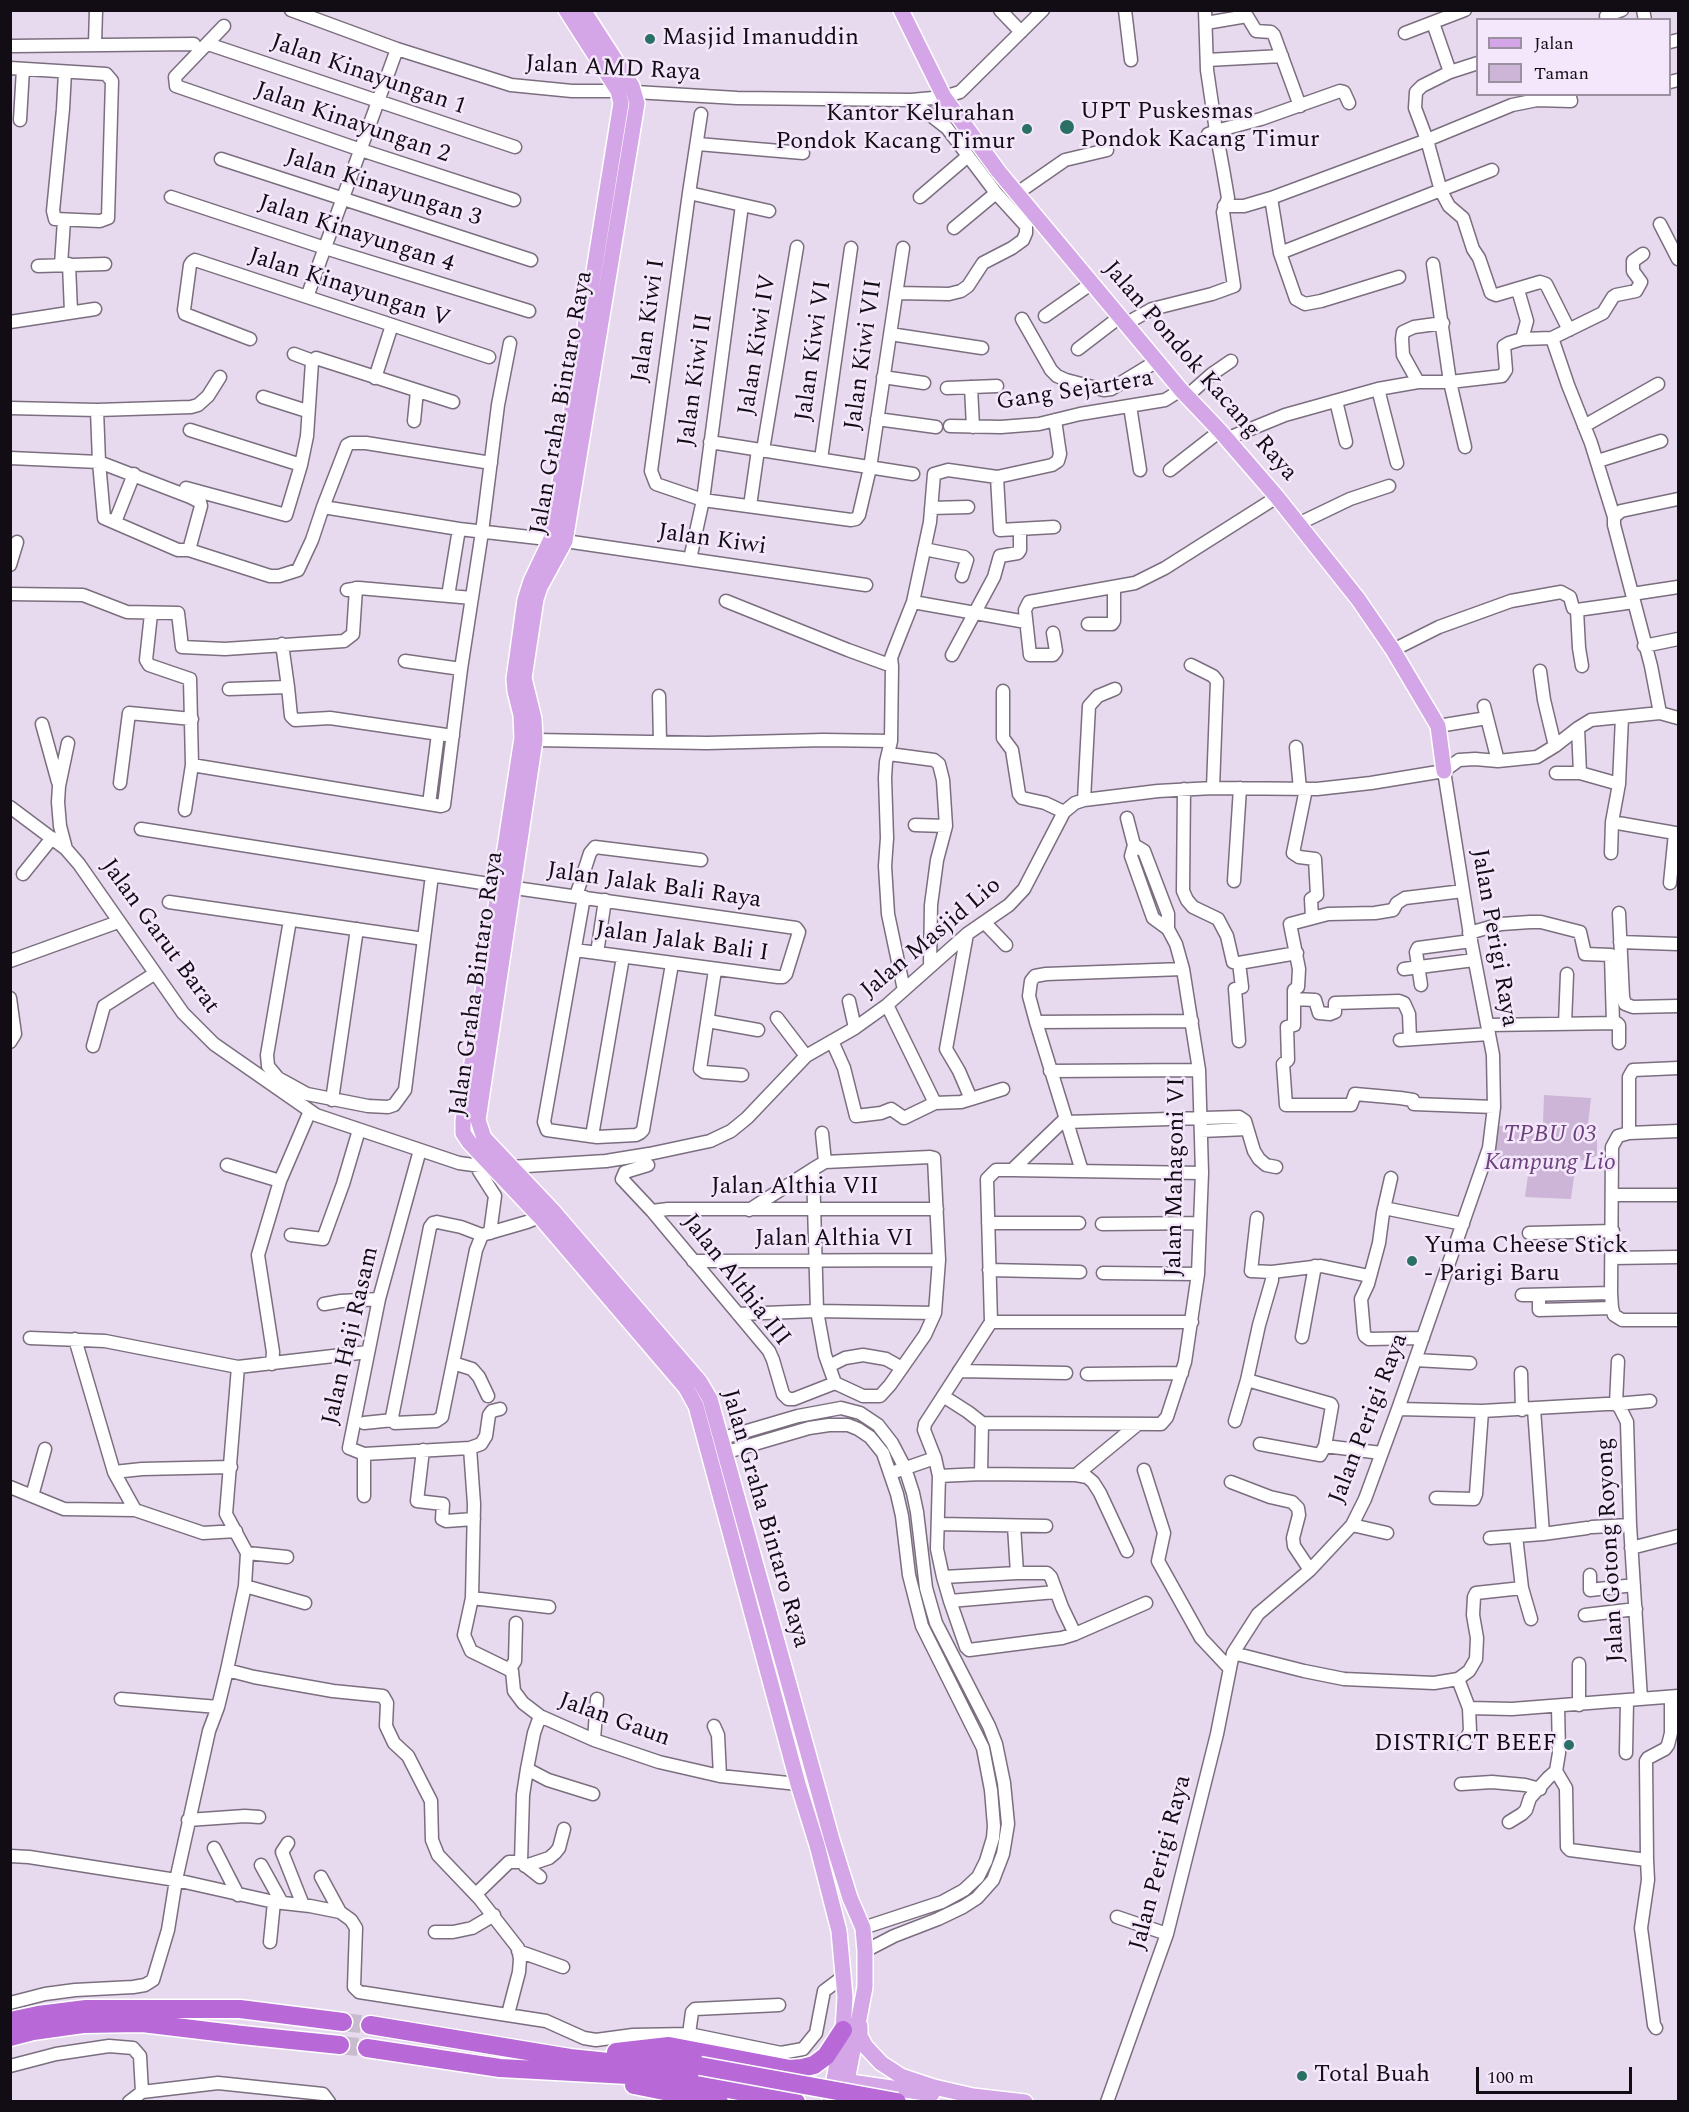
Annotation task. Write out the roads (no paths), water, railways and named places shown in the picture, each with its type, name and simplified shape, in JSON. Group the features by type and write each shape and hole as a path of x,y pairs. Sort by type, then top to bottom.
{"highway":[{"path":"10,2022 38,2015 86,2009 240,2009 344,2022"},
{"path":"10,2037 33,2031 83,2024 141,2023 340,2045"},
{"path":"370,2025 568,2066 719,2102"},
{"path":"568,2066 669,2046 790,2068 802,2068 814,2065 826,2056 843,2030"},
{"path":"367,2048 500,2068 668,2062 698,2075 796,2102"},
{"path":"698,2075 897,2102"}],"main road":[{"path":"566,10 618,91"},
{"path":"582,10 635,92"},
{"name":"Jalan Pondok Kacang Raya","path":"901,10 945,97 969,134 1016,194 1184,393 1277,497 1358,599 1393,650 1438,726 1444,771"},
{"name":"Jalan Graha Bintaro Raya","path":"618,91 621,103 583,386 558,540 536,599 524,678 534,718 535,740 489,1006 478,1120 484,1138 511,1167 686,1388 716,1448 832,1840 850,1898 863,1928 866,1951 865,1987 841,2081 830,2102"},
{"name":"Jalan Graha Bintaro Raya","path":"583,386 637,103 635,92"},
{"name":"Jalan Graha Bintaro Raya","path":"508,887 522,738 521,715 514,679 525,600 531,581 558,540"},
{"name":"Jalan Graha Bintaro Raya","path":"489,1006 463,1121 463,1133 495,1168 547,1214"},
{"name":"Jalan Graha Bintaro Raya","path":"716,1448 798,1784 817,1845 839,1931 844,1976 841,2081 843,2102"},
{"path":"859,2014 860,2036 880,2064 901,2076 973,2096"},
{"path":"841,2081 932,2094 1025,2102"}],"street":[{"path":"95,44 96,10"},
{"name":"Jalan AMD Raya","path":"291,10 323,16 397,49 511,86 737,98 911,100 945,97"},
{"path":"1000,10 1021,32"},
{"path":"945,97 960,92 1043,10"},
{"path":"1125,10 1131,60"},
{"path":"1405,33 1438,18 1466,10"},
{"path":"1607,18 1606,16 1622,10"},
{"path":"1078,350 1124,320 1152,309 1234,286 1223,212 1228,198 1212,133 1205,17 1247,16 1256,32 1268,31 1274,35 1300,106"},
{"path":"1438,18 1450,72"},
{"path":"208,44 224,26"},
{"path":"13,46 194,44"},
{"name":"Jalan Kinayungan 2","path":"208,44 175,77 176,86 514,200"},
{"name":"Jalan Kinayungan 1","path":"208,44 515,147"},
{"path":"307,297 397,49"},
{"path":"1207,60 1282,56"},
{"path":"1476,64 1450,72 1422,86 1416,92 1415,108 1427,140 1441,191 1449,206 1463,218 1491,293 1496,295 1540,282 1546,284 1569,330"},
{"path":"20,120 17,68 106,74 112,81 108,218 100,221 55,219 53,211 65,72"},
{"path":"1212,133 1300,106 1340,90 1344,92 1349,103"},
{"path":"1224,206 1244,206 1271,198 1427,140 1512,105 1537,100 1571,101 1570,96"},
{"path":"896,293 949,294 961,291 968,286 983,263 1023,240 1026,232 1026,226 996,193 946,128 911,100"},
{"name":"Jalan Kiwi I","path":"701,114 698,144 688,193 651,471 656,484 703,500"},
{"path":"698,144 802,153"},
{"path":"1016,194 1065,160 1107,150"},
{"path":"920,197 968,156"},
{"name":"Jalan Kinayungan 3","path":"221,159 531,260"},
{"path":"1280,253 1492,170"},
{"path":"688,193 769,211"},
{"path":"954,228 996,193"},
{"name":"Jalan Kinayungan 4","path":"171,197 325,249 529,311"},
{"path":"1271,198 1280,253 1296,299 1305,304 1399,277"},
{"name":"Jalan Kiwi II","path":"690,559 703,500 742,205"},
{"path":"64,220 65,265 71,312"},
{"path":"1660,224 1678,259"},
{"name":"Jalan Kiwi IV","path":"750,506 797,247"},
{"name":"Jalan Kiwi VI","path":"821,459 851,248"},
{"name":"Jalan Kiwi VII","path":"750,506 850,520 856,519 859,515 870,468 903,248"},
{"path":"1170,470 1223,435 1285,415 1378,389 1418,382 1450,382 1502,376 1506,370 1504,346 1522,339 1552,338 1603,313 1616,295 1636,291 1641,282 1634,271 1633,261 1643,254"},
{"name":"Jalan Kinayungan V","path":"250,339 185,314 190,265 195,260 489,357"},
{"path":"38,266 105,264"},
{"path":"1433,264 1450,382 1465,447"},
{"path":"1045,316 1092,283"},
{"path":"1518,290 1527,321 1522,339"},
{"path":"10,322 95,309"},
{"path":"1022,319 1051,370 1066,380 1104,390 1111,389 1157,361"},
{"path":"1418,382 1403,355 1403,333 1414,327 1443,323"},
{"path":"375,378 392,325"},
{"path":"890,333 982,348"},
{"path":"1552,338 1598,461 1651,666 1660,713"},
{"path":"192,765 441,806 445,804 461,669 498,405 510,343"},
{"path":"294,354 313,361 316,358 453,402"},
{"path":"186,488 286,515 307,436 307,411 313,361"},
{"name":"Gang Sejartera","path":"950,426 1039,424 1080,414 1165,400 1184,393 1231,361"},
{"path":"10,408 97,410 191,407 198,405 208,396 220,377"},
{"path":"883,377 924,383"},
{"path":"1584,426 1658,384"},
{"path":"946,388 997,386"},
{"path":"971,387 973,427"},
{"path":"1378,389 1397,463"},
{"path":"414,421 417,391"},
{"path":"263,398 307,411"},
{"path":"1336,401 1346,442"},
{"path":"1130,406 1140,470"},
{"path":"97,410 104,518 178,550 189,550 270,576 289,574 298,570 347,445 366,443 491,463"},
{"path":"877,419 936,427"},
{"path":"904,990 887,897 885,778 891,741 891,658 913,602 931,508 933,476 948,470 997,477 1052,465 1058,461 1060,454 1055,420"},
{"path":"190,430 301,465"},
{"path":"1598,461 1661,441"},
{"path":"710,442 913,474"},
{"path":"10,458 99,462 200,502 200,513 189,550"},
{"path":"115,522 134,474"},
{"path":"997,477 1000,530 1054,527"},
{"path":"1298,524 1350,499 1389,486"},
{"path":"1053,633 1056,651 1053,655 1030,655 1025,610 1029,602 1135,583 1165,568 1277,497"},
{"path":"1614,517 1621,511 1678,499"},
{"path":"703,500 750,506"},
{"name":"Jalan Kiwi","path":"323,507 459,529 558,540 866,585"},
{"path":"931,508 968,507"},
{"path":"448,596 459,529"},
{"path":"952,655 994,577 1000,556 1018,553 1020,550 1020,529"},
{"path":"10,565 14,548"},
{"path":"924,549 966,558 962,576"},
{"path":"1088,624 1112,624 1114,621 1114,587"},
{"path":"1577,610 1678,587"},
{"path":"10,594 83,595 127,612 178,613 182,646 225,649 344,641 353,634 352,589 472,598"},
{"path":"1393,650 1439,627 1511,601 1561,592 1570,597 1577,610 1582,666"},
{"path":"726,601 892,666"},
{"path":"913,602 1026,622"},
{"path":"151,614 146,660 149,665 190,679 192,765 185,810"},
{"path":"1644,646 1678,639"},
{"path":"282,644 291,716 294,719 330,718 453,736"},
{"path":"405,661 461,669"},
{"path":"1191,664 1214,676 1217,681 1213,788"},
{"path":"1540,671 1544,700 1556,746"},
{"path":"229,689 288,687"},
{"path":"1084,800 1089,706 1098,696 1115,689"},
{"path":"1003,691 1003,738 1012,750 1019,794 1022,798 1045,803 1064,812 1084,800 1184,789 1303,789 1371,783 1444,771 1459,760 1498,761 1537,757 1591,720 1660,713 1678,718"},
{"path":"659,696 660,742"},
{"path":"1438,726 1485,712 1498,761"},
{"path":"120,783 129,713 192,719"},
{"path":"1611,853 1612,822 1619,784 1622,717"},
{"path":"42,724 59,786"},
{"path":"1578,728 1580,773"},
{"path":"429,804 438,734"},
{"path":"535,740 707,744 823,740 891,741"},
{"path":"66,849 60,826 59,786 68,744"},
{"path":"1296,747 1303,789 1293,853 1299,857 1315,859 1317,895 1311,899 1312,918"},
{"path":"889,754 934,760 939,764 943,780 946,826 937,860 931,905 930,966"},
{"name":"Jalan Perigi Raya","path":"1107,2102 1167,1934 1217,1734 1233,1653 1257,1614 1310,1569 1353,1525 1398,1409 1489,1148 1494,1107 1493,1055 1462,891 1444,771"},
{"path":"1556,773 1580,773 1619,784"},
{"path":"1234,881 1240,788"},
{"path":"1184,789 1184,891 1187,900 1193,907 1218,919 1227,936 1233,962 1239,963 1297,953"},
{"name":"Jalan Garut Barat","path":"10,807 66,849 79,864 183,1013 214,1044 316,1115 459,1163 495,1168 511,1167"},
{"name":"Jalan Masjid Lio","path":"511,1167 606,1161 649,1154 710,1141 731,1131 747,1118 806,1056 855,1028 887,1005 967,934 1010,905 1024,889 1064,812"},
{"name":"Jalan Mahagoni VI","path":"1127,818 1134,845 1144,851 1168,914 1168,929 1176,944 1183,969 1199,1070 1202,1173 1198,1274 1182,1373 1167,1417 1161,1424 1138,1424"},
{"path":"1612,822 1675,833 1670,883"},
{"path":"915,825 946,826"},
{"name":"Jalan Jalak Bali Raya","path":"141,829 508,887 796,928 799,932 786,974 783,977"},
{"path":"23,874 52,838"},
{"path":"672,964 643,1130 636,1135 592,1136 547,1130 544,1122 575,950 580,897 590,853 595,847 701,860"},
{"path":"290,920 268,1066 278,1078 307,1094 332,1100 394,1106 405,1090 432,875"},
{"path":"1462,891 1405,898 1397,903 1393,910 1375,913 1328,914 1290,924 1297,953 1298,987 1294,990 1294,1025 1287,1027 1288,1060 1283,1064 1286,1105 1351,1105 1355,1094 1413,1100 1414,1104 1494,1107"},
{"path":"597,953 605,900"},
{"path":"169,902 423,939"},
{"path":"1619,913 1625,1004 1633,1007 1678,1006"},
{"path":"10,961 118,922"},
{"path":"1421,985 1416,952 1418,948 1470,937 1501,924 1540,922 1580,932 1585,954 1611,955 1613,1023"},
{"path":"985,923 1005,945"},
{"path":"332,1100 357,929"},
{"path":"967,934 946,1049 971,1099"},
{"path":"1620,942 1678,944"},
{"name":"Jalan Jalak Bali I","path":"575,950 714,970 783,977"},
{"path":"592,1136 623,957"},
{"path":"1404,969 1474,960"},
{"path":"1239,963 1242,987 1235,989 1239,1041"},
{"path":"1082,1171 1029,996 1031,981 1035,976 1183,969"},
{"path":"714,970 700,1069 704,1072 742,1075"},
{"path":"93,1046 104,1006 154,974"},
{"path":"1566,1024 1567,974"},
{"path":"10,998 15,1035 10,1042"},
{"path":"1294,999 1315,1000 1319,1013 1330,1014 1335,1012 1335,1003 1399,1001 1404,1003 1409,1014 1405,1039 1488,1030 1613,1023 1619,1025 1619,1044"},
{"path":"849,1001 855,1028"},
{"path":"887,1005 935,1102"},
{"path":"777,1018 806,1056"},
{"path":"708,1021 758,1030"},
{"path":"1036,1022 1192,1021"},
{"path":"832,1041 844,1068 850,1098 858,1117 891,1110 904,1118 935,1102 961,1102 1003,1089"},
{"path":"1629,1133 1629,1077 1633,1070 1678,1068"},
{"path":"1050,1071 1199,1070"},
{"path":"272,1364 273,1352 258,1255 280,1181 310,1111"},
{"path":"1012,1170 1066,1121 1239,1117 1245,1121 1254,1151 1259,1159 1266,1165 1276,1167"},
{"path":"1201,1131 1247,1129"},
{"path":"291,1235 324,1239 359,1130"},
{"path":"1614,1313 1611,1293 1612,1147 1618,1136 1629,1133 1678,1131"},
{"path":"822,1133 825,1162"},
{"name":"Jalan Haji Rasam","path":"420,1150 379,1299 349,1448 364,1454 470,1448"},
{"path":"749,1210 813,1168 825,1162 934,1158 939,1260 935,1313 925,1335 880,1396 866,1397 835,1383 829,1366 817,1311 813,1168"},
{"path":"227,1165 280,1181"},
{"name":"Jalan Althia III","path":"648,1165 625,1172 622,1179 652,1211 738,1314 773,1360 783,1394 788,1399 794,1399 835,1383"},
{"path":"1146,1603 1062,1638 969,1650 950,1600 937,1549 939,1476 936,1458 924,1430 925,1424 991,1322 987,1179 996,1170 1202,1173"},
{"path":"364,1423 393,1420 394,1423 436,1421 442,1417 476,1250 486,1234 495,1196 479,1171"},
{"path":"1391,1178 1379,1243 1368,1284 1361,1299 1365,1336 1369,1339 1423,1338"},
{"path":"1612,1195 1678,1195"},
{"path":"1384,1208 1463,1224"},
{"name":"Jalan Althia VII","path":"652,1211 937,1209"},
{"path":"393,1420 430,1227 436,1222 486,1234 547,1214"},
{"path":"1257,1218 1250,1270 1272,1272 1315,1266 1369,1276"},
{"path":"988,1223 1079,1223"},
{"path":"1102,1224 1200,1223"},
{"path":"1529,1233 1613,1231"},
{"path":"1612,1258 1678,1257"},
{"name":"Jalan Althia VI","path":"693,1261 939,1260"},
{"path":"1302,1337 1315,1266"},
{"path":"989,1270 1080,1272"},
{"path":"1235,1420 1272,1280 1272,1272"},
{"path":"1102,1273 1198,1274"},
{"path":"1522,1295 1611,1293"},
{"path":"1539,1295 1539,1310 1614,1313 1622,1320 1678,1320"},
{"path":"324,1304 379,1299"},
{"path":"738,1314 817,1311 935,1313"},
{"path":"752,1332 757,1313"},
{"path":"991,1322 1192,1322"},
{"path":"30,1338 105,1341 238,1367 368,1353"},
{"path":"75,1339 114,1472 135,1510"},
{"path":"829,1366 851,1357 869,1355 886,1359 902,1368"},
{"path":"1415,1360 1470,1363"},
{"path":"1618,1361 1616,1404 1650,1401"},
{"path":"453,1363 472,1369 479,1377 488,1396"},
{"path":"10,2002 75,1990 133,1988 153,1980 168,1930 188,1821 209,1731 218,1707 227,1670 245,1586 247,1553 226,1514 238,1367"},
{"path":"959,1371 1066,1372"},
{"path":"1087,1374 1182,1373"},
{"path":"1521,1373 1528,1410 1543,1534"},
{"path":"1247,1380 1331,1404 1325,1446 1318,1456 1260,1444"},
{"path":"943,1396 982,1423 1138,1424"},
{"path":"851,1426 866,1397"},
{"name":"Jalan Gotong Royong","path":"1398,1409 1528,1410 1616,1404 1620,1408 1627,1422 1631,1548 1641,1699"},
{"path":"716,1448 820,1411 841,1408 857,1411 878,1425 892,1443 905,1468 917,1512 923,1568 936,1623 989,1726 998,1754 1004,1783 1008,1824 1003,1854 993,1880 976,1898 963,1907 894,1936 866,1951"},
{"path":"500,1409 492,1411 489,1415 486,1436 481,1444 470,1448 473,1468 474,1519 472,1598 464,1625 464,1635 471,1651 512,1671 514,1691 523,1703 540,1716"},
{"path":"1436,1498 1474,1499 1482,1411"},
{"path":"981,1474 982,1423"},
{"path":"1076,1475 1138,1424"},
{"path":"716,1448 829,1425 851,1426 870,1437 883,1454 891,1473 902,1516 909,1575 920,1620 983,1748 991,1790 994,1826 990,1850 979,1874 964,1890 942,1902 863,1928"},
{"path":"1325,1446 1381,1453"},
{"path":"32,1496 45,1449"},
{"path":"423,1450 417,1501 443,1504 442,1519 446,1521 474,1519"},
{"path":"364,1454 364,1496"},
{"path":"891,1473 936,1458"},
{"path":"114,1472 231,1467"},
{"path":"1144,1470 1164,1533 1158,1561 1201,1638 1230,1670"},
{"path":"939,1476 981,1474 1087,1477 1093,1482 1127,1551"},
{"path":"1231,1482 1270,1497 1292,1502 1298,1508 1299,1515 1294,1527 1294,1546 1310,1569"},
{"path":"10,1486 64,1509 135,1510 203,1533 236,1531"},
{"path":"939,1524 1046,1526"},
{"path":"1353,1525 1387,1533"},
{"path":"1490,1538 1630,1525"},
{"path":"1014,1526 1017,1573"},
{"path":"1516,1536 1522,1588 1531,1619"},
{"path":"1631,1548 1678,1536"},
{"path":"247,1553 287,1557"},
{"path":"943,1577 1017,1573 1050,1575 1075,1634"},
{"path":"1590,1575 1590,1590 1634,1586"},
{"path":"245,1586 305,1604"},
{"path":"1233,1653 1344,1679 1434,1683 1458,1679 1469,1671 1476,1659 1477,1638 1473,1615 1476,1593 1522,1588"},
{"path":"950,1600 1056,1592"},
{"path":"472,1598 549,1607"},
{"path":"1585,1615 1636,1609"},
{"path":"509,1670 515,1661 516,1623"},
{"path":"1579,1664 1579,1705"},
{"path":"227,1670 333,1691 383,1696 387,1702 386,1726 393,1743 408,1756 431,1801 432,1840 438,1855 494,1915 507,1931 518,1951 519,1972 508,2014"},
{"path":"1455,1744 1466,1738 1470,1731 1469,1708 1458,1679"},
{"path":"1469,1708 1512,1709 1675,1696 1668,1745 1646,1761 1648,1880 1641,1928 1656,2028"},
{"path":"121,1699 218,1707"},
{"path":"594,1740 597,1699"},
{"path":"1626,1753 1627,1701"},
{"path":"1509,1822 1526,1810 1530,1798 1556,1771 1559,1754 1557,1706"},
{"name":"Jalan Gaun","path":"523,1864 523,1795 534,1733 540,1716 594,1740 659,1762 720,1776 798,1784"},
{"path":"714,1726 718,1736 720,1776"},
{"path":"527,1769 548,1780 593,1794"},
{"path":"1556,1771 1566,1788 1567,1848 1647,1860"},
{"path":"1461,1784 1492,1782 1540,1789"},
{"path":"188,1821 259,1817"},
{"path":"476,1894 509,1862 523,1864 549,1858 559,1848 564,1829"},
{"path":"288,1843 282,1852 303,1905"},
{"path":"214,1848 238,1895"},
{"path":"10,1856 176,1880 238,1895 340,1912 351,1920 356,1928 354,1987 357,1991 546,2021 584,2038 596,2040 633,2035 688,2034 781,2053 802,2049 816,2033 824,1991 844,1976"},
{"path":"523,1864 540,1877"},
{"path":"261,1865 278,1902 270,1942"},
{"path":"979,1874 993,1880"},
{"path":"321,1877 340,1912"},
{"path":"435,1932 453,1932 472,1928 494,1915"},
{"path":"1117,1917 1167,1934"},
{"path":"518,1951 563,1967"},
{"path":"688,2034 692,2012 695,2009 779,2005"},
{"path":"10,2066 56,2054 109,2046 133,2048 141,2056 141,2092"},
{"path":"129,2102 141,2092 218,2083 324,2094 329,2102"}],"tunnel":[{"path":"343,2022 370,2025"},
{"path":"340,2045 367,2048"}],"place":[{"name":"Masjid Imanuddin","path":"650,39"},
{"name":"UPT Puskesmas Pondok Kacang Timur","path":"1067,127"},
{"name":"Kantor Kelurahan Pondok Kacang Timur","path":"1027,129"},
{"name":"Yuma Cheese Stick - Parigi Baru","path":"1412,1261"},
{"name":"DISTRICT BEEF","path":"1569,1745"},
{"name":"Total Buah","path":"1302,2076"}],"park label":[{"name":"TPBU 03 Kampung Lio","path":"1550,1150"}]}
